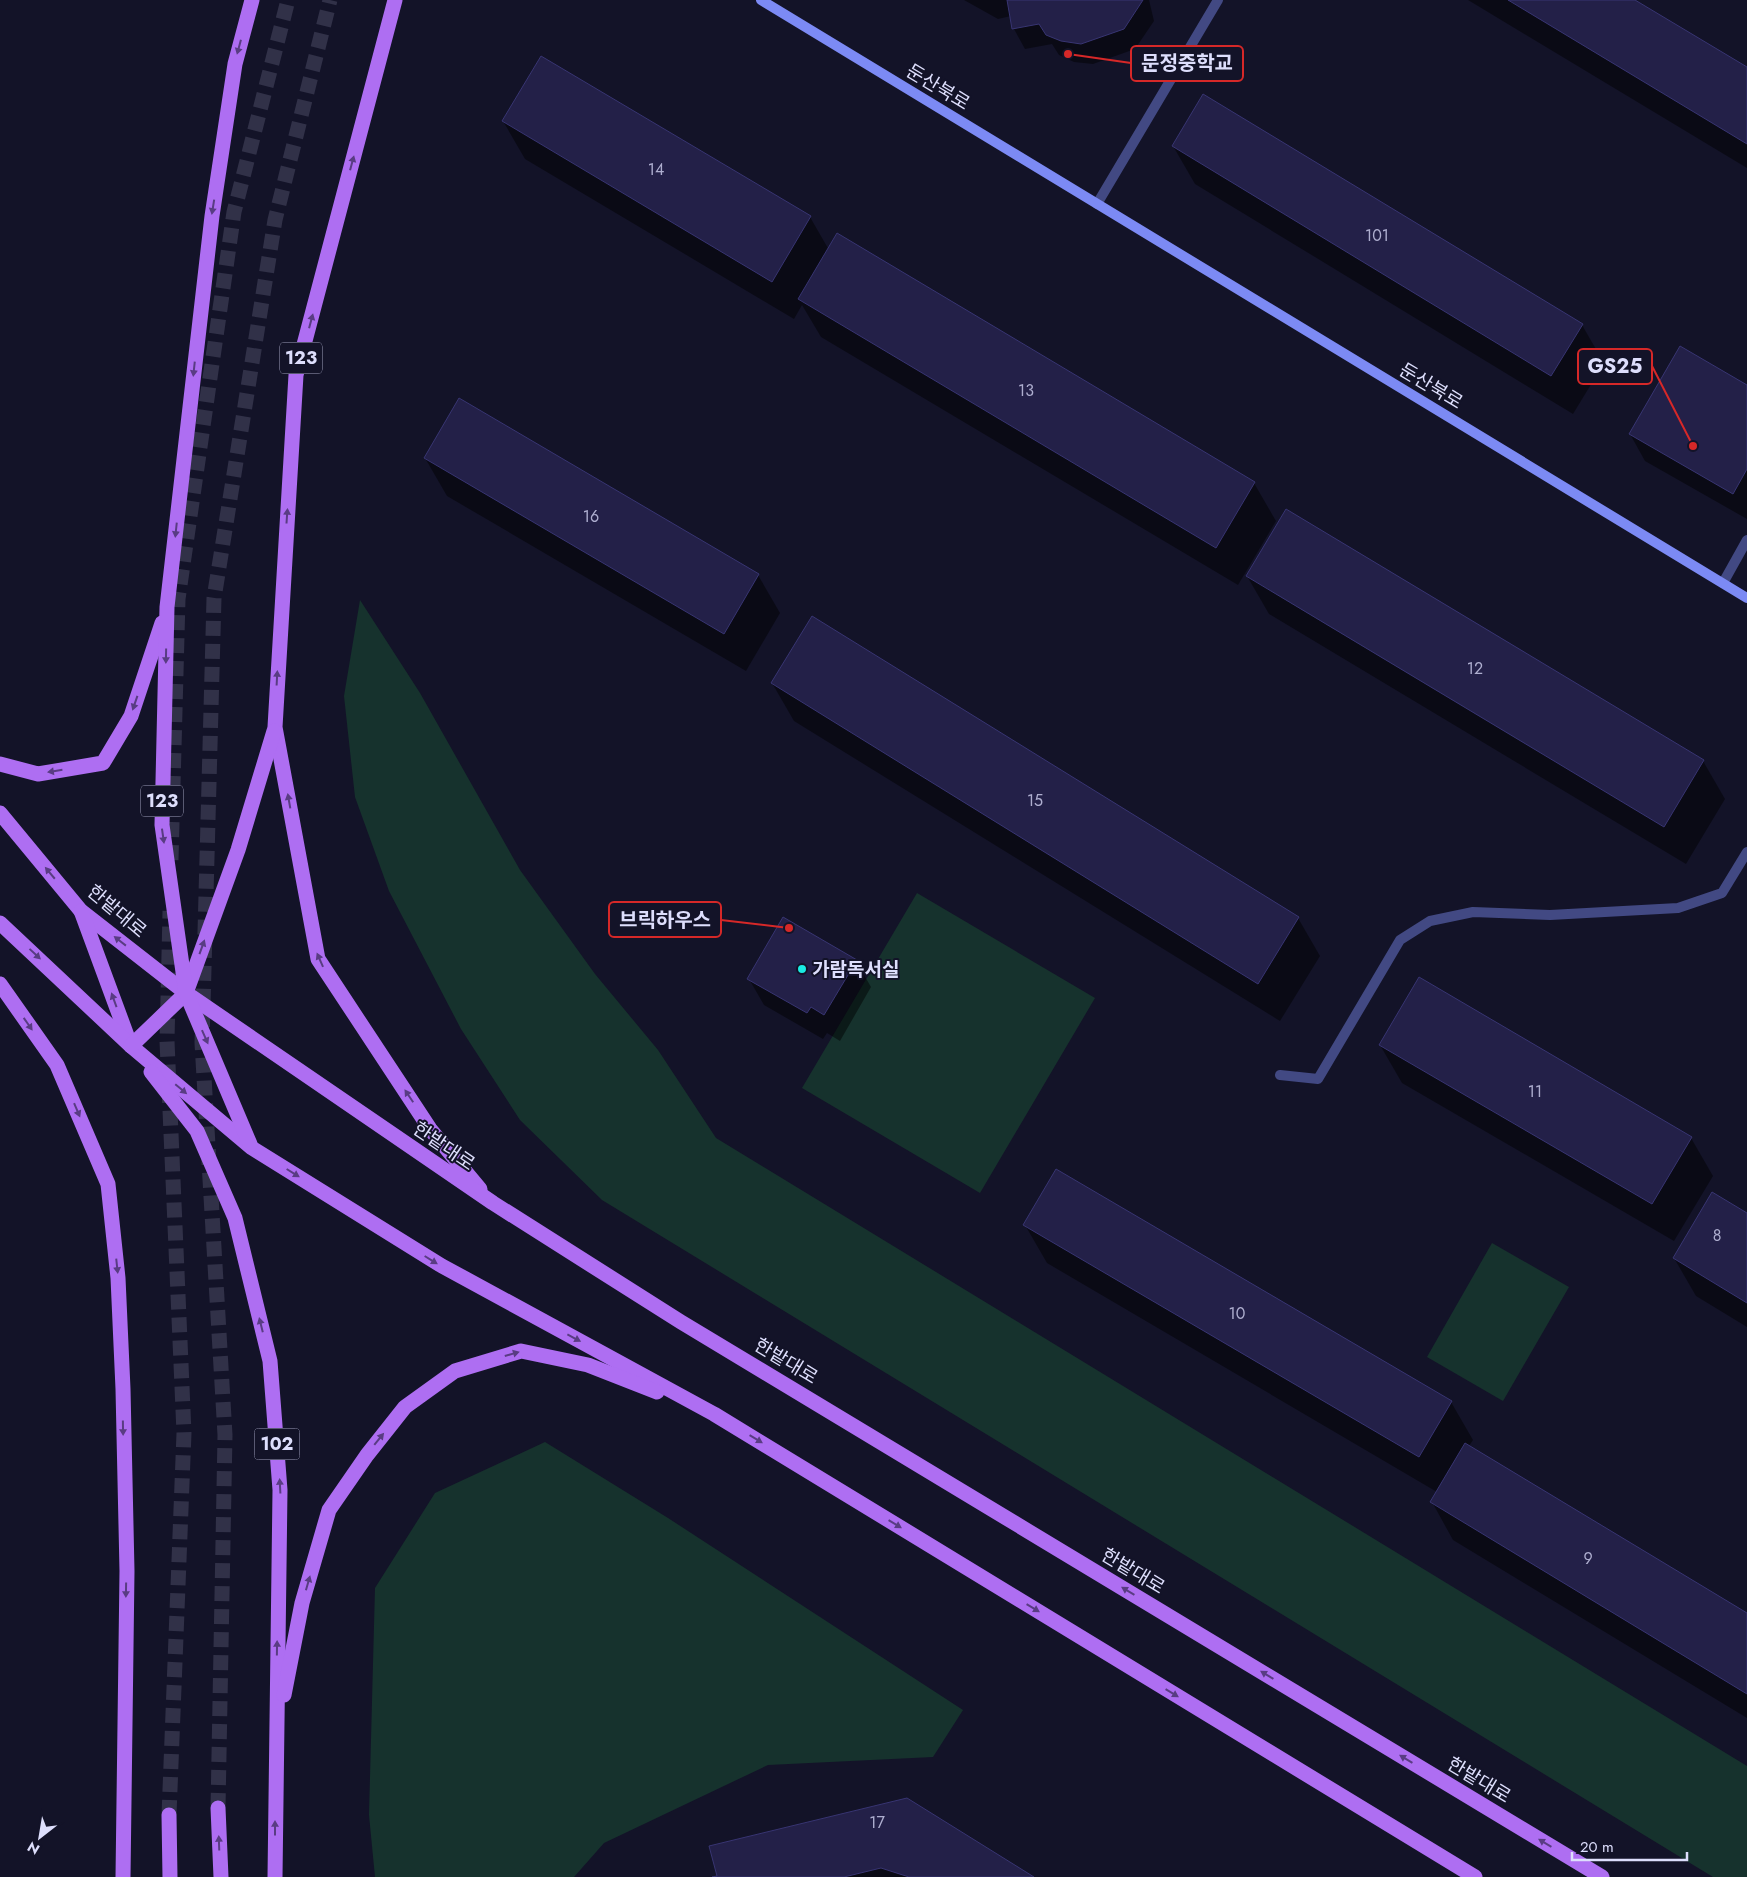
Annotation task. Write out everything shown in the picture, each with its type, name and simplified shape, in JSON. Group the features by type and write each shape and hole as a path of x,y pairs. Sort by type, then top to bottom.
{"main road":[{"name":"123","path":"186,993 162,825 167,607 212,216 235,64 252,0"},
{"name":"123","path":"186,993 238,850 275,727 296,376 395,0"},
{"name":"둔산북로","path":"761,0 1747,598"},
{"path":"0,764 38,774 103,764 131,716 167,607"},
{"path":"275,727 318,959 430,1129 493,1203"},
{"name":"한밭대로","path":"0,812 81,911 186,993 493,1203 698,1332 1602,1877"},
{"path":"81,911 131,1046"},
{"path":"5,927 131,1046 252,1148 442,1266 714,1414 1475,1877"},
{"path":"0,984 57,1065 108,1184 118,1278 127,1571 123,1877"},
{"path":"131,1046 186,993 252,1148"},
{"name":"102","path":"131,1046 197,1130 235,1218 270,1361 280,1490 275,1877"},
{"path":"276,1733 302,1603 329,1510 367,1455 406,1407 454,1371 521,1351 588,1365 714,1414"},
{"path":"218,1808 221,1877"},
{"path":"169,1815 170,1877"}],"street":[{"path":"1097,204 1218,0"},
{"path":"1722,583 1747,540"},
{"path":"1280,1075 1318,1079 1400,940 1430,921 1473,912 1550,915 1678,908 1722,893 1747,852"}],"green space":[{"path":"360,600 420,693 520,870 595,974 658,1050 716,1138 1747,1766 1747,1877 1713,1877 602,1200 520,1120 461,1029 389,891 355,797 344,696"},
{"path":"917,893 1095,998 980,1193 802,1088"},
{"path":"1492,1243 1569,1287 1503,1401 1427,1357"},
{"path":"545,1442 668,1518 963,1710 933,1757 768,1765 604,1843 574,1877 375,1877 369,1815 375,1588 435,1493"}],"building":[{"path":"1007,0 1143,0 1124,29 1081,44 1061,41 1046,35 1039,24 1012,29"},
{"path":"1508,0 1635,0 1747,67 1747,144"},
{"path":"541,56 811,216 772,282 502,121"},
{"path":"1203,94 1583,324 1551,376 1172,146"},
{"path":"837,233 1255,482 1216,548 798,299"},
{"path":"1680,346 1747,385 1747,469 1733,494 1629,434"},
{"path":"459,398 759,574 724,634 424,458"},
{"path":"1286,509 1704,760 1664,827 1246,576"},
{"path":"812,616 1299,917 1258,984 771,683"},
{"name":"가람독서실","path":"783,917 857,960 824,1015 811,1007 807,1013 747,979"},
{"path":"1419,977 1692,1137 1652,1204 1379,1045"},
{"path":"1056,1169 1452,1401 1419,1457 1023,1225"},
{"path":"1712,1192 1747,1213 1747,1303 1673,1258"},
{"path":"1465,1443 1747,1613 1747,1694 1430,1502"},
{"path":"907,1798 1034,1877 909,1877 881,1868 844,1877 712,1877 717,1876 709,1846"}],"tunnel":[{"path":"171,860 178,599 234,212 288,0"},
{"path":"218,1808 225,1435 202,1043 214,598 275,220 330,0"},
{"path":"169,1815 184,1433 167,1041 170,911"}],"place":[{"name":"문정중학교","path":"1068,54"},
{"name":"GS25","path":"1693,446"},
{"name":"브릭하우스","path":"789,928"},
{"name":"가람독서실","path":"802,969"}]}
